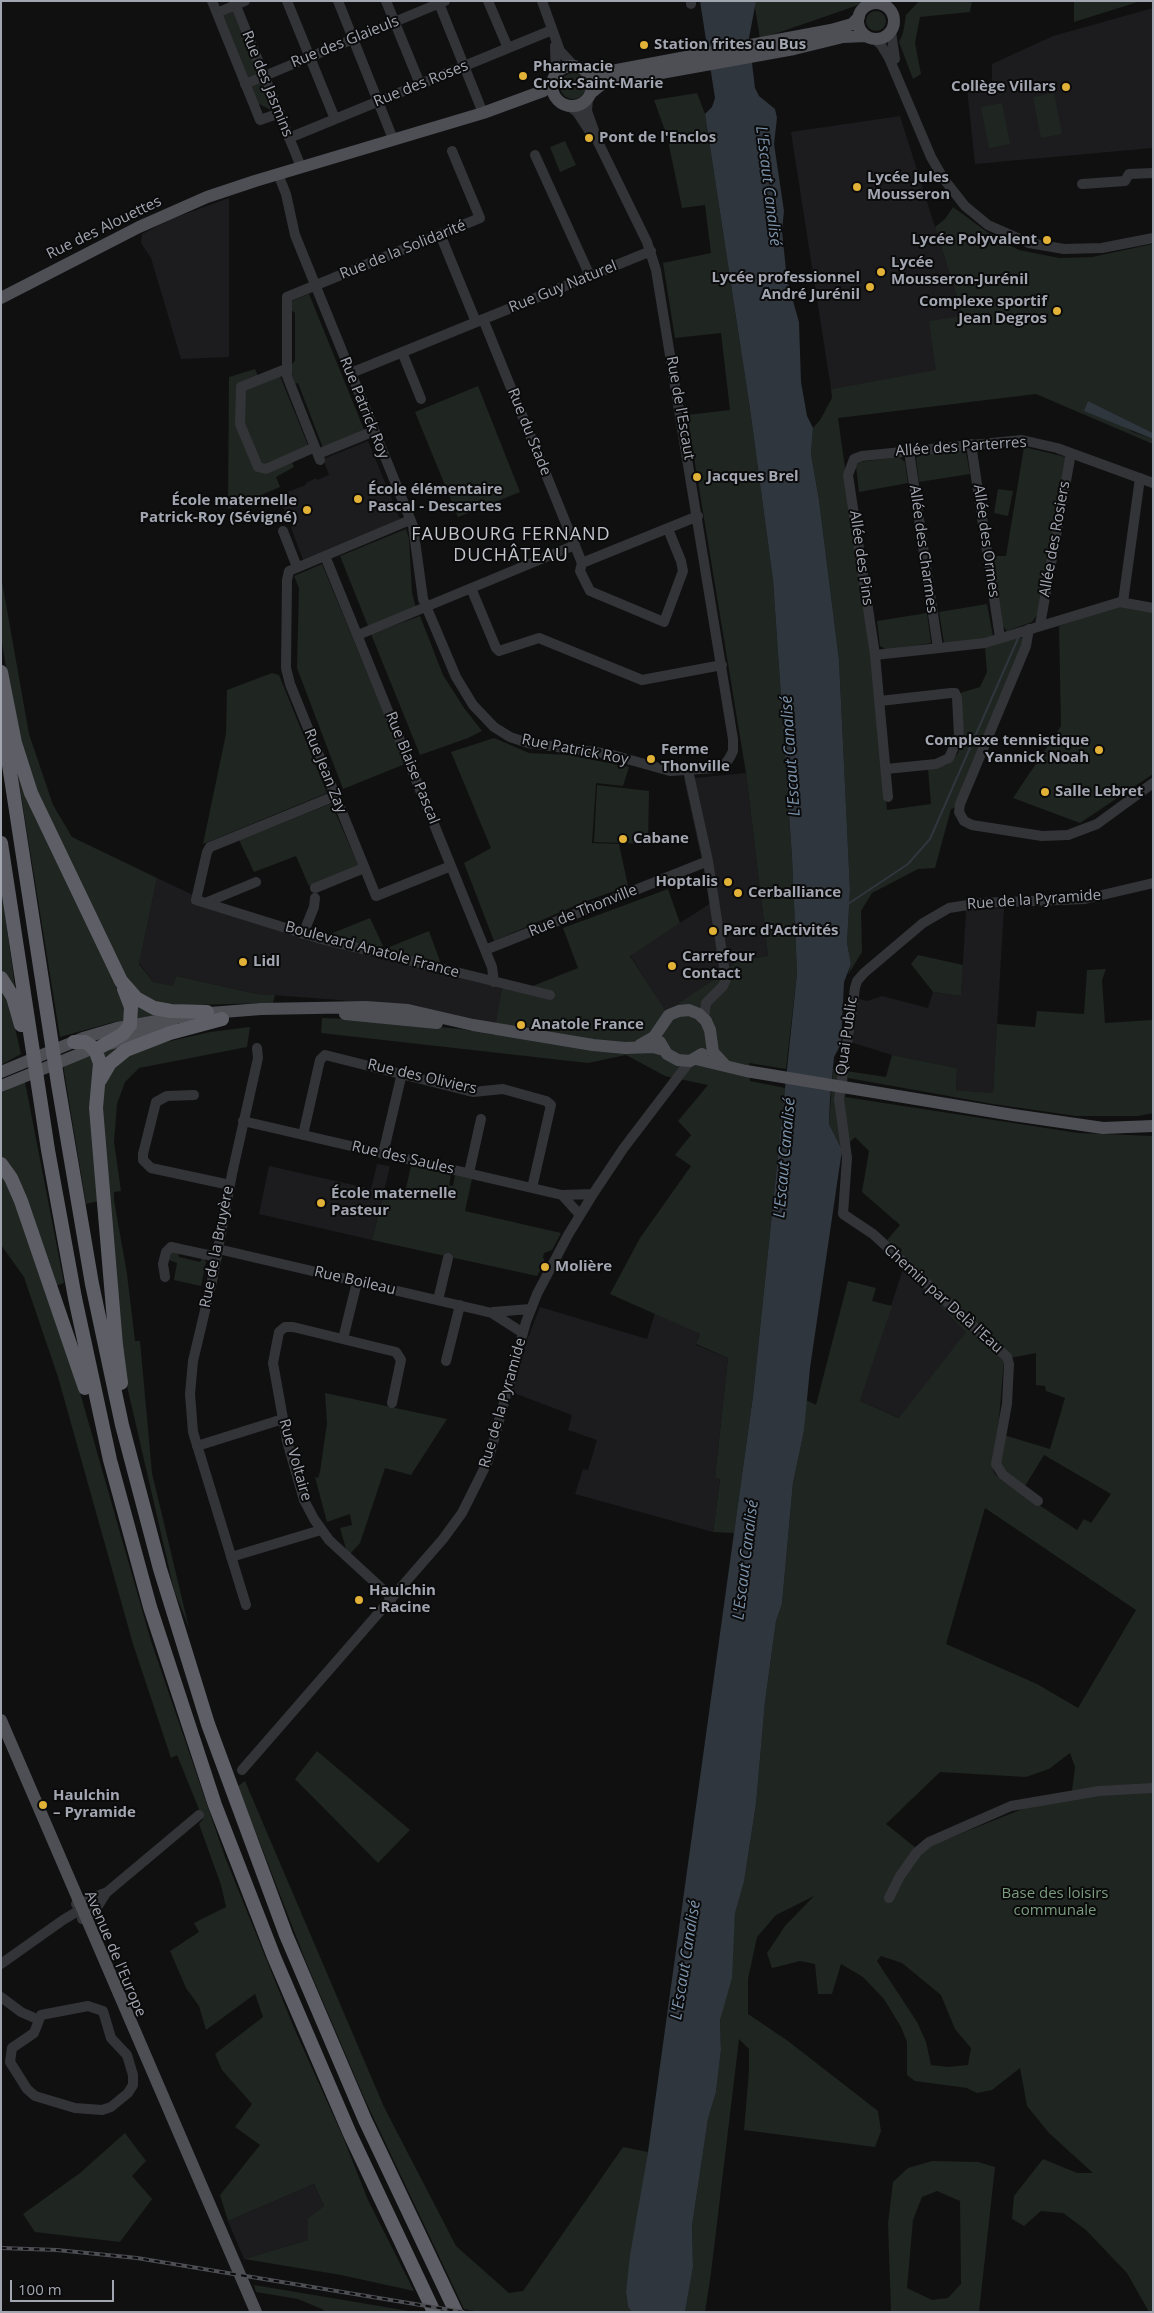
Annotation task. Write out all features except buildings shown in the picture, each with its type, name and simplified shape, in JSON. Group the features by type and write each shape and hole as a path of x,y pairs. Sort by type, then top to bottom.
{"highway":[{"path":"1,672 15,743 31,793 121,981 131,1007 130,1025 123,1034 98,1047 84,1042 74,1048"},
{"path":"1,714 82,1231 109,1369 143,1509 196,1689 260,1867 348,2083 454,2308"},
{"path":"1,843 48,1150 80,1326 124,1514 152,1614 185,1716 256,1914 332,2096 431,2306"},
{"path":"1,978 11,992 19,1015 36,1102 48,1150"},
{"path":"121,981 136,998 154,1008 172,1011 207,1012"},
{"path":"98,1085 107,1067 126,1050 170,1033 222,1019"},
{"path":"98,1047 100,1063 96,1108 116,1345 143,1509"},
{"path":"1,1164 11,1178 24,1210 73,1351 108,1469 124,1514"}],"main road":[{"path":"228,189 483,113 548,98 564,103 580,104 599,86 607,83 696,61 760,49 843,37 883,38 891,32 900,1"},
{"path":"760,49 852,24 864,8 881,2 889,8 894,17"},
{"path":"859,17 859,28 871,38"},
{"path":"483,113 543,91 566,68 606,72 696,61"},
{"path":"580,70 592,82 589,96"},
{"path":"555,79 554,94 564,103"},
{"name":"Rue des Alouettes","path":"1,291 148,216 190,200 228,189"},
{"name":"Rue des Alouettes","path":"1,298 144,225 228,189"},
{"path":"5,1077 74,1048 98,1033 130,1025 207,1012 371,1007 416,1011 474,1025 593,1045 652,1047 678,1060 693,1060 764,1074 994,1112 1116,1128 1153,1126"},
{"path":"635,1047 648,1042 660,1030 666,1018 682,1010 696,1012 704,1018 710,1030 710,1040 715,1054 727,1066"},
{"path":"98,1047 164,1029 222,1019 308,1013 474,1025"},
{"path":"660,1030 660,1040 667,1053"},
{"path":"693,1060 705,1051 710,1040"},
{"path":"1073,1123 1153,1120"},
{"name":"Avenue de l'Europe","path":"1,1720 52,1838 121,2010 155,2079 256,2312"}],"street":[{"path":"212,1 260,120 280,113"},
{"path":"217,14 234,3 246,1"},
{"path":"287,1 335,119"},
{"path":"338,1 393,139"},
{"path":"386,1 420,84"},
{"path":"488,1 508,48"},
{"path":"542,1 563,56 580,70"},
{"path":"441,2 483,113"},
{"name":"Rue des Glaieuls","path":"245,84 441,2"},
{"name":"Rue des Jasmins","path":"234,3 301,167"},
{"path":"553,32 555,79"},
{"name":"Rue des Roses","path":"289,138 508,48 553,32"},
{"path":"891,32 894,56 905,82 911,107"},
{"path":"871,38 885,50 935,164 948,186 975,215 1000,232 1039,246 1072,250 1102,248 1153,238"},
{"name":"Rue de l'Escaut","path":"589,96 588,111 598,142 651,251 656,270 734,739 733,751 728,760 719,767 688,770"},
{"path":"253,103 269,112 280,113"},
{"name":"Rue de l'Escaut","path":"564,103 577,112 598,142"},
{"name":"Rue de la Solidarité","path":"286,369 287,297 480,218 452,151"},
{"path":"535,155 590,276"},
{"path":"1082,184 1125,181 1129,174 1153,173"},
{"name":"Rue Patrick Roy","path":"278,174 286,194 294,236 410,520 416,540 420,588 426,607 464,691 484,718 500,731 528,742 609,754 670,771 688,770"},
{"path":"440,234 479,320"},
{"name":"Rue Guy Naturel","path":"350,373 651,251"},
{"name":"Rue du Stade","path":"479,320 575,545 582,564 580,570 590,591 664,622 683,571 668,529"},
{"path":"402,352 421,399"},
{"path":"318,454 288,380 286,369 240,387 240,424 258,467 266,469 318,454 374,431"},
{"name":"Allée des Parterres","path":"852,462 862,456 1022,440 1045,444 1153,483"},
{"name":"Allée des Ormes","path":"972,444 1000,638"},
{"name":"Allée des Charmes","path":"909,450 938,648"},
{"name":"Allée des Rosiers","path":"1040,625 1071,453"},
{"name":"Allée des Pins","path":"852,462 848,475 875,655 888,797"},
{"path":"1123,602 1140,478"},
{"path":"582,564 698,516"},
{"path":"283,531 297,567 410,520"},
{"path":"358,635 575,545"},
{"name":"Rue Blaise Pascal","path":"325,556 485,950 493,971 494,982"},
{"name":"Rue Jean Zay","path":"297,567 289,572 287,580 287,672 376,896 451,866"},
{"path":"471,588 496,648 499,651 539,638 642,680 722,665"},
{"path":"875,655 981,644 1123,602 1153,608"},
{"path":"1029,629 1028,642 960,804 959,812 964,821 972,825 1042,836 1068,835 1097,824 1153,783"},
{"path":"880,701 951,693 955,694 957,698 960,734 949,758 940,763 886,769"},
{"path":"688,770 708,861 726,979 725,984 708,1000 704,1010 704,1018"},
{"path":"256,882 200,902 207,852 210,847 335,796"},
{"name":"Rue de Thonville","path":"485,950 708,861"},
{"path":"303,934 314,907 315,893 364,868"},
{"name":"Rue de la Pyramide","path":"855,988 860,976 902,940 928,919 949,908 980,903 1085,899 1153,884"},
{"name":"Boulevard Anatole France","path":"200,902 303,934 550,995"},
{"path":"682,1010 702,999 721,979 723,966"},
{"name":"Quai Public","path":"843,1214 847,1158 838,1099 845,1086 855,988"},
{"name":"Rue de la Bruyère","path":"246,1605 197,1446 190,1411 191,1378 218,1253 243,1121 258,1058 257,1048"},
{"path":"667,1053 674,1069 672,1083"},
{"name":"Rue des Oliviers","path":"303,1135 320,1060 325,1055 476,1092 503,1089 546,1101 551,1108 532,1188"},
{"name":"Rue de la Pyramide","path":"242,1770 450,1530 479,1482 490,1455 530,1309 593,1194 623,1149 672,1083 693,1060"},
{"path":"383,1154 402,1074"},
{"path":"194,1094 167,1096 156,1102 153,1108 143,1160 150,1168 230,1185"},
{"path":"469,1173 481,1119"},
{"name":"Rue des Saules","path":"243,1121 532,1188 562,1194 593,1194"},
{"path":"562,1194 580,1215"},
{"name":"Chemin par Delà l'Eau","path":"843,1214 872,1234 1007,1357 1009,1364 1007,1404 996,1464 1003,1475 1038,1501"},
{"name":"Rue Boileau","path":"166,1277 163,1264 166,1252 171,1247 218,1253 492,1312 530,1309"},
{"path":"438,1300 448,1258"},
{"path":"357,1282 344,1339 400,1354 401,1362 392,1403"},
{"path":"446,1361 460,1305"},
{"name":"Rue Boileau","path":"492,1312 522,1333"},
{"name":"Rue Voltaire","path":"344,1339 293,1327 283,1328 278,1335 272,1360 275,1379 302,1495 321,1530 332,1543 392,1598"},
{"path":"197,1446 283,1419"},
{"path":"231,1557 321,1530"},
{"path":"889,1898 900,1876 916,1852 928,1842 1011,1806 1025,1802 1099,1791 1153,1788"},
{"path":"1,1964 106,1893 199,1815"},
{"path":"81,1910 95,1910 106,1893"},
{"path":"1,1997 20,2012 39,2020"},
{"path":"79,2007 101,2009 111,2038 127,2055 131,2064 133,2081 128,2092 111,2107 102,2110 75,2108 32,2094 13,2069 10,2058 12,2048 34,2033 39,2020 47,2013 79,2007"}],"shaded area":[{"name":"Collège Villars","path":"1153,8 1153,148 975,164 967,89 992,86 992,64 1053,36"},
{"name":"Lycée Mousseron-Jurénil","path":"900,116 963,316 936,371 831,389 791,132"},
{"path":"229,198 229,357 181,359 151,258 141,243 142,234 174,218"},
{"name":"École élémentaire Pascal - Descartes","path":"368,441 400,519 303,560 279,495 306,485 306,483 316,478 317,480 329,475 323,459"},
{"path":"746,773 768,956 736,961 722,974 666,1013 630,955 711,903 684,779"},
{"path":"157,878 191,894 200,905 372,957 502,988 497,1025 340,1000 257,994 176,976 173,987 153,982 139,963"},
{"path":"1004,908 993,1093 956,1090 957,1068 892,1055 850,1042 857,998 867,1001 882,996 928,1008 933,992 961,996 966,910"},
{"name":"École maternelle Pasteur","path":"377,1164 390,1166 372,1240 259,1214 269,1166 371,1189"},
{"path":"903,1269 967,1332 900,1418 860,1401"},
{"path":"540,1307 647,1339 655,1313 700,1334 696,1345 728,1358 715,1477 720,1478 713,1532 575,1494 583,1469 588,1470 597,1440 568,1430 572,1415 511,1392 520,1358"},
{"path":"314,2184 324,2206 308,2218 308,2240 244,2259 228,2221"}],"green space":[{"path":"754,1 870,1 760,39"},
{"path":"919,1 972,1 970,12 920,17 915,43 921,74 913,79 899,42 903,33 906,15"},
{"path":"1074,1 1141,1 1074,22"},
{"path":"233,11 259,73 247,78 222,16"},
{"path":"872,11 880,11 886,17 886,25 880,31 872,31 866,25 866,17"},
{"path":"573,73 582,77 586,86 582,95 573,99 564,95 560,86 564,77"},
{"path":"263,81 276,110 273,111 257,103 251,86"},
{"path":"697,93 705,114 750,409 773,580 792,857 797,973 786,1069 749,1063 750,1081 785,1088 753,1396 734,1533 713,1532 720,1479 715,1477 728,1358 696,1344 700,1334 610,1294 640,1238 691,1166 675,1155 691,1135 678,1121 708,1085 665,1076 626,1055 588,1063 321,1033 322,1018 371,1020 461,1029 494,1035 502,988 520,991 578,968 563,928 668,889 680,923 630,956 666,1012 722,974 736,961 768,956 746,773 687,415 730,410 721,333 675,338 663,263 711,253 705,205 682,208 667,136 654,100"},
{"path":"1054,93 1062,134 1041,138 1033,97"},
{"path":"1002,103 1010,144 989,148 981,107"},
{"path":"565,141 576,165 560,172 550,147"},
{"path":"953,207 994,237 1019,250 1059,258 1092,257 1153,244 1153,433 1089,402 1133,432 1153,439 1153,444 1036,394 838,418 873,665 887,810 931,804 928,769 947,765 958,753 964,737 960,693 980,687 987,672 985,648 1015,638 1022,638 1023,642 956,807 951,809 935,868 918,869 872,893 861,911 862,952 848,975 851,964 847,943 850,890 839,660 819,500 811,454 813,428 820,420 832,398 831,389 936,370 929,321 963,316 935,227 945,219"},
{"path":"309,294 365,432 323,448 298,383 295,384 291,370 291,365 295,361 295,313 291,310 292,301"},
{"path":"255,369 261,383 280,376 308,445 289,454 294,467 276,477 280,487 228,509 229,377"},
{"path":"478,386 520,492 458,517 415,412"},
{"path":"1024,447 1066,457 1040,611 1032,622 1007,631 1002,625 992,556 1006,556"},
{"path":"962,449 966,452 970,474 919,482 916,458 921,454"},
{"path":"899,457 905,462 908,483 859,492 856,466 860,462"},
{"path":"998,489 1013,491 1008,516 994,513"},
{"path":"406,529 409,539 412,593 416,608 368,626 340,556"},
{"path":"322,564 405,764 343,789 297,668 299,588 294,576"},
{"path":"1,576 29,734 53,805 72,837 157,878 139,964 153,982 173,986 176,976 257,994 275,995 273,1003 187,1005 161,1003 161,1015 114,1022 60,1037 18,776 26,771 1,638"},
{"path":"987,604 993,636 984,639 944,643 939,612"},
{"name":"Complexe tennistique Yannick Noah","path":"1119,605 1153,612 1153,774 1080,823 1013,798 1061,726 1059,626"},
{"path":"927,613 931,643 887,650 880,646 877,621"},
{"path":"420,616 443,675 464,708 482,731 420,755 371,634"},
{"path":"272,673 279,675 327,793 203,844 226,734 227,690"},
{"path":"494,738 529,753 569,755 629,767 623,786 596,783 592,843 619,844 628,886 581,903 494,941 464,863 491,848 451,752"},
{"path":"597,785 649,791 648,844 594,842"},
{"path":"330,804 359,867 309,886 296,856 254,872 239,840"},
{"path":"1,885 16,994 13,1019 21,1054 1,1065"},
{"path":"370,918 383,946 377,949 325,936"},
{"path":"429,931 441,964 382,950"},
{"path":"918,955 963,965 961,996 933,992 911,964"},
{"name":"Base des loisirs communale","path":"1106,969 1102,980 1105,1023 1153,1020 1153,1113 1138,1116 1076,1116 993,1104 848,1078 845,1097 1078,1133 1153,1136 1153,2312 1149,2312 1127,2273 1086,2230 1063,2213 1041,2211 1024,2226 1012,2219 1014,2196 1043,2159 1077,2173 1093,2173 1049,2133 1027,2106 1020,2068 992,2090 977,2093 967,2088 915,2081 907,2075 907,2042 901,2027 884,1999 863,1977 841,1964 832,1994 818,1994 815,1964 800,1961 772,1968 767,1953 785,1926 814,1896 776,1915 757,1937 748,1979 748,2014 788,2041 878,2111 881,2131 875,2147 744,2130 749,2049 739,2039 705,2312 685,2312 693,2267 692,2226 708,2119 716,2092 721,2050 720,2020 732,1956 735,1912 744,1882 756,1804 765,1702 776,1621 782,1604 793,1483 804,1431 806,1400 816,1405 848,1281 876,1288 872,1301 892,1306 860,1401 899,1418 966,1332 903,1269 910,1261 887,1240 900,1225 862,1192 869,1151 855,1137 842,1150 829,1124 833,1069 886,1077 892,1055 957,1068 956,1090 993,1093 997,1024 1035,1027 1037,1011 1084,1014 1087,970","holes":["1036,1353 1036,1385 1045,1386 1046,1391 1065,1398 1050,1449 1004,1435 1000,1462 1005,1473 1025,1486 1044,1455 1111,1494 1091,1523 1084,1519 1077,1530 1001,1480 994,1473 992,1462 999,1419 1004,1359","985,1508 1136,1610 1078,1708 1037,1684 946,1644","1070,1753 1075,1767 1071,1799 1025,1808 927,1847 921,1852 886,1824 940,1772 1026,1777 1049,1769","881,1956 902,1963 941,1995 955,2029 971,2048 968,2065 948,2067 931,2065 926,2042 917,2022 877,1961"]},
{"path":"250,1027 247,1047 139,1068 125,1082 117,1104 114,1142 121,1191 114,1192 114,1200 127,1274 135,1341 140,1341 152,1473 189,1628 174,1590 124,1373 108,1199 86,1204 63,1065 146,1038 153,1045 210,1032"},
{"path":"25,1082 64,1283 47,1289 67,1347 151,1641 225,1857 294,2028 343,2137 368,2200 414,2291 341,2275 244,2259 308,2240 308,2218 324,2206 314,2184 228,2221 220,2195 260,2145 235,2127 252,2104 222,2070 215,2054 263,2017 255,1994 206,2030 199,2006 186,1988 170,1951 199,1932 194,1923 226,1907 221,1885 199,1824 203,1819 177,1755 171,1758 133,1644 58,1377 24,1277 1,1245 1,1093"},
{"path":"411,1166 451,1175 449,1185 453,1186 455,1175 472,1179 465,1211 561,1233 552,1250 544,1253 545,1262 537,1276 372,1240 384,1192 404,1197"},
{"path":"177,1249 179,1257 200,1262 203,1257 206,1262 201,1286 174,1280 177,1263 169,1260 169,1254"},
{"path":"325,1393 447,1419 411,1475 385,1468 360,1543 350,1554 346,1549 340,1528 352,1525 350,1514 327,1522 315,1477 318,1478 320,1472 327,1423"},
{"path":"317,1751 410,1830 378,1863 295,1779"},
{"path":"245,1781 384,2107 456,2246 509,2293 523,2291 623,2147 648,2152 626,2292 628,2307 632,2312 480,2312 464,2309 366,2102 306,1962 238,1786"},
{"path":"125,2133 146,2161 132,2176 152,2199 120,2242 35,2232 23,2214 80,2173"},
{"path":"932,2161 978,2162 995,2167 979,2312 891,2312 888,2223 893,2182 908,2168","holes":["937,2191 960,2201 961,2284 948,2298 932,2300 907,2288 913,2220 922,2197"]},
{"path":"254,2285 415,2312 322,2312 324,2310 298,2299 256,2292"}],"water":[{"name":"L'Escaut Canalisé","path":"700,1 756,1 749,38 755,88 759,96 775,109 777,118 774,144 784,211 782,231 787,280 799,322 801,382 807,416 813,428 811,454 819,500 839,660 850,890 847,943 851,964 844,982 841,1044 834,1057 830,1099 829,1124 842,1150 810,1368 804,1431 793,1483 782,1604 776,1621 765,1702 756,1804 744,1882 735,1913 732,1978 720,2020 721,2050 716,2092 708,2119 692,2226 693,2267 685,2312 632,2312 628,2307 626,2292 630,2255 648,2152 753,1396 797,973 792,857 773,580 750,409 705,114 712,107 715,98"},
{"path":"1088,401 1153,433 1153,439 1084,411"}],"waterway":[{"path":"848,904 908,864 930,839 1019,636"}],"railway":[{"path":"1,2248 57,2250 137,2258 463,2312"}],"place":[{"name":"Station frites au Bus","path":"644,45"},
{"name":"Pharmacie Croix-Saint-Marie","path":"523,76"},
{"name":"Collège Villars","path":"1066,87"},
{"name":"Pont de l'Enclos","path":"589,138"},
{"name":"Lycée Jules Mousseron","path":"857,187"},
{"name":"Lycée Polyvalent","path":"1047,240"},
{"name":"Lycée Mousseron-Jurénil","path":"881,272"},
{"name":"Lycée professionnel André Jurénil","path":"870,287"},
{"name":"Complexe sportif Jean Degros","path":"1057,311"},
{"name":"Jacques Brel","path":"697,477"},
{"name":"École élémentaire Pascal - Descartes","path":"358,499"},
{"name":"École maternelle Patrick-Roy (Sévigné)","path":"307,510"},
{"name":"Complexe tennistique Yannick Noah","path":"1099,750"},
{"name":"Ferme Thonville","path":"651,759"},
{"name":"Salle Lebret","path":"1045,792"},
{"name":"Cabane","path":"623,839"},
{"name":"Hoptalis","path":"728,882"},
{"name":"Cerballiance","path":"738,893"},
{"name":"Parc d'Activités","path":"713,931"},
{"name":"Lidl","path":"243,962"},
{"name":"Carrefour Contact","path":"672,966"},
{"name":"Anatole France","path":"521,1025"},
{"name":"École maternelle Pasteur","path":"321,1203"},
{"name":"Molière","path":"545,1267"},
{"name":"Haulchin – Racine","path":"359,1600"},
{"name":"Haulchin – Pyramide","path":"43,1805"}],"district":[{"name":"FAUBOURG FERNAND DUCHÂTEAU","path":"511,545"}]}
